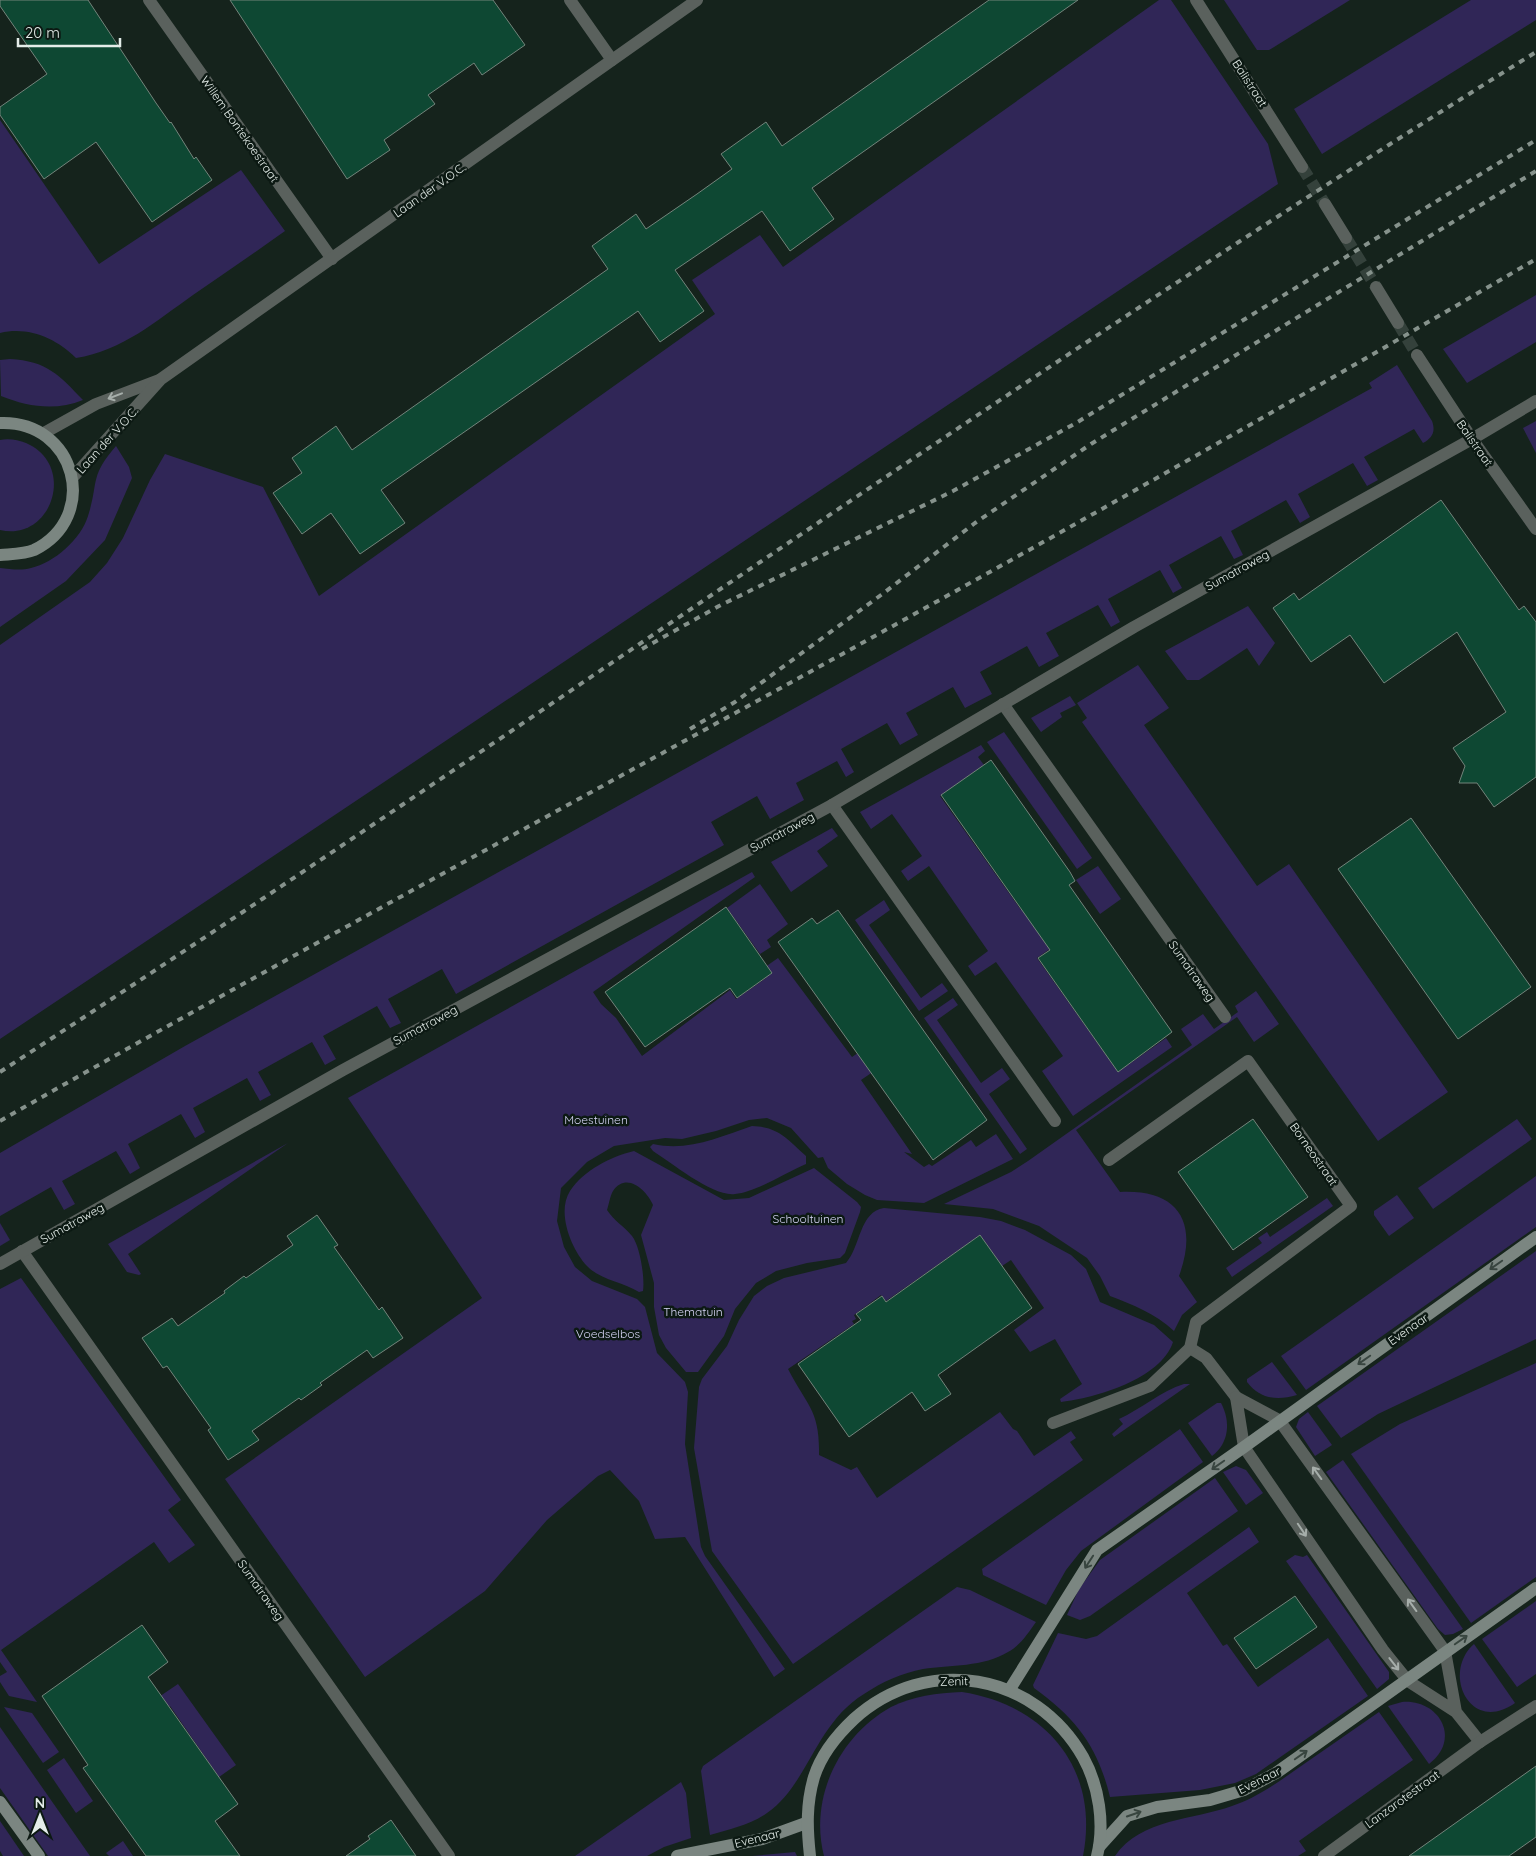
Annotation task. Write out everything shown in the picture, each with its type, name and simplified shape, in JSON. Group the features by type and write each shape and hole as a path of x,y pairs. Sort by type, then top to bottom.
{"main road":[{"path":"0,424 15,423 44,433 61,449 73,477 72,508 58,532 33,551 0,555"},
{"name":"Evenaar","path":"1010,1690 1096,1550 1244,1447 1536,1237"},
{"name":"Evenaar","path":"1098,1851 1127,1816 1157,1807 1210,1800 1244,1790 1268,1777 1408,1681 1445,1651 1536,1588"},
{"name":"Zenit","path":"810,1856 806,1823 814,1776 837,1735 872,1703 916,1683 963,1679 1010,1690 1043,1709 1071,1736 1090,1770 1100,1808 1098,1851"},
{"path":"0,1802 39,1856"},
{"name":"Evenaar","path":"677,1856 762,1839 806,1823"}],"street":[{"name":"Willem Bontekoestraat","path":"149,0 332,259"},
{"path":"570,0 612,60"},
{"name":"Laan der V.O.C.","path":"73,477 161,379 697,0"},
{"name":"Balistraat","path":"1196,0 1302,167"},
{"path":"1325,204 1346,238"},
{"path":"1376,287 1398,323"},
{"name":"Balistraat","path":"1417,355 1472,439 1536,529"},
{"name":"Laan der V.O.C.","path":"44,433 96,404 161,379"},
{"name":"Sumatraweg","path":"0,1264 343,1070 832,805 1134,627 1472,439 1536,401"},
{"name":"Sumatraweg","path":"1003,704 1225,1017"},
{"path":"832,805 1055,1121"},
{"name":"Borneostraat","path":"1109,1160 1248,1061 1351,1206 1196,1322 1190,1348"},
{"name":"Sumatraweg","path":"22,1251 449,1856"},
{"path":"1053,1423 1150,1386 1190,1348 1206,1358 1236,1397 1279,1420 1445,1651 1456,1712"},
{"path":"1236,1397 1244,1447 1383,1650 1408,1681 1456,1712 1480,1742"},
{"name":"Lanzarotestraat","path":"1324,1856 1480,1742 1536,1706"}],"green space":[{"path":"1159,0 1171,0 1268,144 1278,184 0,1039 0,645 90,582 107,563 123,538 150,480 165,454 263,487 319,596 715,314 692,280 760,235 783,267"},
{"path":"1224,0 1350,0 1269,50 1257,50"},
{"path":"1471,0 1536,0 1536,20 1322,154 1294,109"},
{"path":"0,120 99,264 241,170 285,231 152,325 108,349 76,358 51,339 41,335 21,331 0,333"},
{"path":"1536,295 1536,342 1467,383 1443,349"},
{"path":"0,360 23,360 43,366 67,383 83,400 63,406 42,406 21,403 1,396"},
{"path":"1397,365 1432,421 1433,431 1431,437 1423,443 1414,429 1364,457 1378,480 1367,486 1353,463 1298,494 1310,517 1300,523 1286,500 1231,531 1243,555 1234,559 1221,536 1169,565 1182,588 1173,593 1160,570 1108,599 1120,622 1111,627 1098,605 1046,633 1059,656 1039,667 1027,646 980,672 992,694 965,708 953,687 906,713 918,735 900,745 887,723 841,749 854,772 846,777 837,761 796,783 804,800 770,819 757,796 711,822 724,845 456,994 442,969 388,999 401,1023 390,1028 377,1006 323,1036 336,1059 325,1065 312,1042 258,1072 271,1095 260,1101 247,1078 193,1108 205,1132 195,1138 181,1114 128,1144 140,1168 130,1174 116,1151 62,1181 75,1204 64,1210 51,1187 0,1216 0,1153 185,1046 1372,388 1369,383"},
{"path":"1536,421 1536,453 1523,428"},
{"path":"7,439 26,443 42,454 51,468 54,483 52,499 45,514 33,525 18,531 0,530 0,440"},
{"path":"116,446 129,467 132,478 105,540 66,581 0,627 0,568 16,570 31,568 49,561 66,549 84,525 91,505 98,473"},
{"path":"1248,606 1275,643 1259,666 1247,648 1199,680 1187,680 1165,651"},
{"path":"1138,665 1169,708 1144,725 1257,886 1289,864 1448,1092 1378,1141 1082,722 1087,718 1077,703"},
{"path":"1070,696 1076,705 1060,713 1062,717 1041,732 1031,718"},
{"path":"1004,732 1092,858 1077,869 987,742"},
{"path":"981,745 985,751 978,757 984,765 940,796 1021,910 1057,884 1051,948 1037,958 1118,1072 1166,1038 1172,1047 1073,1116 1042,1071 1063,1056 996,962 975,976 968,966 988,951 929,866 908,881 901,871 922,856 892,814 871,829 860,812"},
{"path":"832,828 838,836 817,851 828,866 791,892 771,862"},
{"path":"1098,866 1121,899 1100,914 1076,880"},
{"name":"Voedselbos","path":"752,872 755,877 593,992 601,1004 616,1018 642,1056 730,990 736,999 766,978 761,970 778,958 852,1057 892,1030 917,1042 861,1080 912,1154 904,1152 924,1167 929,1164 932,1166 971,1140 976,1147 996,1134 1013,1159 924,1203 877,1200 847,1184 828,1168 823,1157 818,1158 791,1128 767,1118 749,1120 716,1131 682,1139 665,1138 614,1146 587,1162 561,1188 557,1221 564,1247 575,1267 592,1281 637,1299 645,1307 657,1353 685,1382 688,1392 685,1444 701,1547 705,1556 785,1669 774,1677 685,1537 655,1539 639,1501 610,1470 598,1476 547,1520 485,1591 365,1677 225,1479 482,1298 348,1098"},
{"path":"760,884 788,924 767,940 771,947 760,954 727,908"},
{"path":"884,900 890,910 869,925 921,998 942,983 948,991 919,1011 855,920"},
{"path":"1256,991 1279,1024 1254,1042 1237,1017 1076,1130 1120,1192 1156,1196 1169,1203 1179,1213 1184,1225 1186,1240 1185,1257 1179,1276 1197,1302 1182,1315 1174,1331 1151,1314 1110,1296 1100,1276 1087,1258 1039,1226 993,1209 944,1204 1011,1172 1028,1161 1192,1045 1181,1029 1203,1014 1214,1029 1238,1012 1235,1006"},
{"path":"953,998 958,1005 937,1020 981,1083 1002,1068 1010,1079 989,1094 1027,1149 1020,1154 924,1018"},
{"path":"1517,1119 1532,1139 1433,1209 1418,1188"},
{"name":"Moestuinen","path":"752,1126 776,1131 788,1139 806,1156 806,1164 752,1190 743,1193 726,1194 704,1185 653,1151 650,1147 653,1144 666,1146 691,1145"},
{"path":"288,1143 128,1254 141,1274 127,1272 108,1244"},
{"path":"634,1151 724,1200 749,1198 814,1168 861,1207 845,1253 840,1258 807,1263 776,1271 756,1283 735,1309 724,1336 698,1372 686,1372 666,1348 659,1335 654,1307 654,1283 641,1235 653,1205 646,1194 636,1185 630,1183 618,1185 613,1191 607,1210 629,1232 635,1241 641,1262 643,1291 639,1292 592,1271 576,1251 565,1220 566,1200 576,1183 598,1165"},
{"path":"1536,1176 1536,1227 1306,1390 1281,1356"},
{"path":"1397,1195 1414,1218 1389,1236 1374,1215 1374,1211"},
{"path":"1327,1198 1333,1206 1232,1277 1226,1268 1262,1243 1258,1238 1267,1232 1270,1237"},
{"path":"884,1208 980,1217 1001,1221 1025,1230 1071,1255 1086,1269 1100,1302 1154,1325 1173,1342 1166,1355 1141,1376 1108,1391 1061,1402 1060,1399 1082,1384 1055,1339 1030,1352 1014,1330 1044,1308 1011,1260 1002,1266 980,1235 886,1301 881,1295 854,1315 856,1319 852,1321 854,1324 788,1369 815,1418 819,1440 819,1455 851,1470 857,1467 877,1498 1000,1412 1013,1429 1017,1431 1034,1456 1071,1431 1076,1438 1070,1442 1083,1460 793,1664 712,1551 694,1448 699,1387 702,1379 727,1346 739,1320 754,1296 767,1286 784,1278 846,1263 855,1248 865,1223 876,1211"},
{"path":"0,1223 10,1240 0,1246"},
{"path":"1536,1251 1536,1339 1378,1414 1341,1438 1317,1406"},
{"path":"21,1278 181,1500 168,1510 195,1545 169,1563 154,1542 1,1650 37,1702 9,1696 0,1682 0,1676 7,1672 0,1662 0,1289"},
{"path":"1272,1362 1297,1395 1283,1398 1269,1397 1257,1392 1247,1382 1247,1379"},
{"path":"1536,1363 1536,1577 1471,1623 1351,1454 1400,1424"},
{"path":"1184,1384 1190,1384 1114,1437 1112,1434 1123,1424 1119,1419 1167,1391"},
{"path":"1217,1403 1221,1403 1224,1410 1227,1432 1222,1445 1212,1456 1188,1423"},
{"path":"1308,1412 1332,1445 1315,1456 1296,1427 1299,1419"},
{"path":"1180,1429 1203,1462 1081,1551 1066,1570 1046,1605 983,1575 982,1569"},
{"path":"1343,1460 1463,1629 1453,1634 1445,1635 1438,1629 1326,1472"},
{"path":"1236,1466 1246,1470 1263,1493 1246,1505 1223,1472"},
{"path":"1215,1478 1238,1511 1090,1616 1080,1620 1067,1615 1079,1589 1100,1560"},
{"path":"1249,1527 1259,1542 1187,1593 1223,1646 1227,1644 1258,1687 1328,1638 1368,1696 1256,1774 1235,1783 1200,1790 1110,1797 1105,1779 1092,1748 1073,1722 1049,1699 1034,1688 1033,1685 1058,1633 1086,1639 1097,1636"},
{"path":"1295,1555 1303,1557 1307,1555 1389,1672 1389,1679 1377,1689 1286,1561"},
{"path":"957,1587 970,1590 1036,1622 1017,1646 999,1657 967,1665 923,1669 907,1673 864,1694 847,1707 834,1721 793,1787 781,1801 754,1821 710,1835 701,1771 703,1766"},
{"path":"1536,1601 1536,1674 1517,1687 1482,1639"},
{"path":"1474,1644 1515,1703 1499,1711 1485,1711 1474,1706 1465,1696 1461,1684 1460,1670 1464,1656"},
{"path":"178,1684 236,1765 219,1777 170,1706 149,1720 141,1709"},
{"path":"962,1692 992,1699 1019,1711 1042,1727 1060,1746 1074,1769 1083,1796 1086,1825 1083,1856 824,1856 820,1834 821,1812 825,1791 832,1771 856,1734 873,1719 899,1703 925,1696"},
{"path":"1402,1702 1415,1703 1426,1707 1436,1714 1442,1723 1445,1733 1444,1743 1439,1754 1429,1764 1388,1706"},
{"path":"4,1707 32,1713 59,1752 43,1763"},
{"path":"1379,1712 1413,1760 1299,1841 1306,1851 1298,1856 1115,1856 1139,1834 1153,1827 1217,1811 1261,1793"},
{"path":"0,1727 90,1856 48,1856 0,1788"},
{"path":"64,1758 93,1801 76,1813 47,1770"},
{"path":"681,1782 686,1793 691,1838 664,1847 647,1856 575,1856"},
{"path":"0,1821 24,1856 3,1856 0,1851"},
{"path":"123,1841 133,1856 109,1856 106,1853"},
{"path":"795,1852 797,1856 752,1856"}],"building":[{"path":"0,0 88,0 194,159 196,157 212,180 152,222 96,142 44,179 0,115 0,107 47,74 0,6"},
{"path":"230,0 493,0 525,45 482,75 474,63 428,95 435,104 384,140 390,150 347,179"},
{"path":"989,0 1078,0 812,188 834,219 790,251 762,211 675,270 704,311 660,342 638,311 381,490 405,523 360,554 331,513 302,534 273,493 302,473 292,458 336,426 352,450 608,269 592,246 636,214 646,229 697,194 732,169 721,154 766,122 782,146"},
{"path":"1441,500 1519,610 1524,606 1536,622 1536,777 1494,807 1477,783 1459,783 1465,766 1453,748 1506,712 1457,632 1384,683 1350,635 1311,662 1273,608 1294,593 1299,600"},
{"path":"991,760 1070,872 1075,881 1069,885 1172,1032 1118,1072 1038,958 1050,950 941,795"},
{"path":"1411,818 1531,987 1458,1039 1338,869"},
{"path":"726,907 772,973 737,998 730,988 645,1047 605,992"},
{"path":"838,910 987,1120 933,1160 778,942 812,918 817,924"},
{"path":"1253,1119 1308,1197 1233,1250 1178,1172"},
{"path":"317,1215 338,1245 334,1247 379,1310 382,1307 403,1338 373,1358 367,1350 320,1383 322,1385 301,1400 299,1398 252,1431 259,1440 228,1460 208,1430 211,1428 167,1366 163,1368 142,1338 172,1318 178,1326 225,1293 224,1291 244,1276 246,1278 293,1245 287,1236"},
{"path":"980,1235 1032,1308 938,1375 951,1394 925,1411 912,1392 849,1437 798,1364 861,1320 856,1314 882,1296 886,1302"},
{"path":"1295,1596 1317,1627 1256,1669 1234,1638"},
{"path":"142,1625 168,1662 148,1677 238,1804 215,1821 240,1856 146,1856 83,1768 88,1765 42,1696"},
{"path":"1536,1766 1536,1837 1509,1856 1409,1856"},
{"path":"391,1820 416,1856 346,1856 370,1839 368,1836"}],"tunnel":[{"path":"1302,167 1325,204"},
{"path":"1346,238 1376,287"},
{"path":"1398,323 1417,355"}],"railway":[{"path":"0,1072 384,817 1148,301 1341,175 1536,52"},
{"path":"642,649 719,606 953,491 1076,423 1536,140"},
{"path":"690,729 735,702 881,595 975,523 1091,444 1536,171"},
{"path":"0,1121 330,936 1047,540 1292,401 1536,259"}],"park label":[{"name":"Schooltuinen","path":"808,1218"},
{"name":"Thematuin","path":"693,1311"}]}
